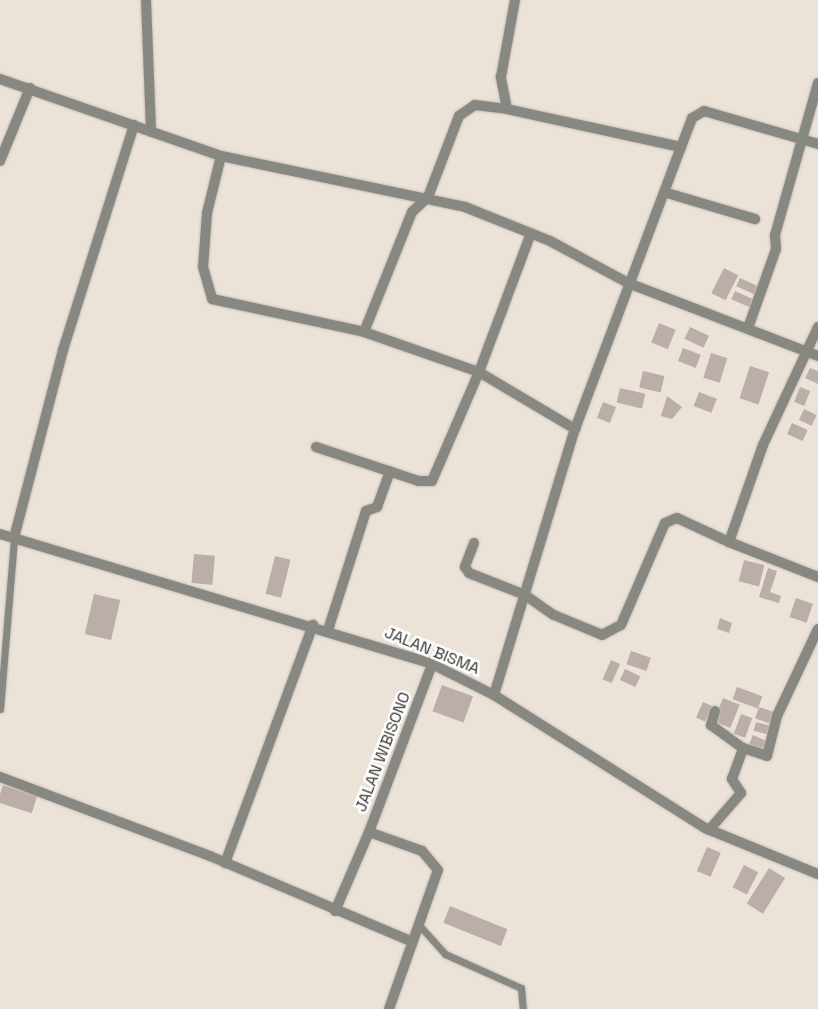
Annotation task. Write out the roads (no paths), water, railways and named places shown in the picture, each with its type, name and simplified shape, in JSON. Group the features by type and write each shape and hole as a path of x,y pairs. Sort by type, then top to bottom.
{"street":[{"path":"146,0 151,132"},
{"path":"507,110 501,77 515,0"},
{"path":"0,79 221,156 428,196 531,233 628,283 818,356"},
{"path":"748,328 776,249 775,235 818,83"},
{"path":"0,161 30,88"},
{"path":"364,332 412,212 428,196 462,112 475,105 681,146"},
{"path":"494,695 575,429 628,283 667,192 692,118 704,111 818,144"},
{"path":"14,538 63,350 134,125"},
{"path":"221,156 207,213 203,267 212,298 364,332 479,372 575,429"},
{"path":"667,192 755,219"},
{"path":"316,447 425,482 435,478 479,372 531,233"},
{"path":"729,542 763,445 818,328"},
{"path":"328,630 366,511 377,507 390,472"},
{"path":"474,543 466,570 524,595 554,615 609,634 621,624 665,522 677,518 729,542 818,577"},
{"name":"JALAN BISMA","path":"0,534 313,625 432,664 494,695 709,830 818,874"},
{"path":"225,863 313,625"},
{"path":"716,711 711,725 743,748 767,756 777,716 818,629"},
{"name":"JALAN WIBISONO","path":"389,1009 435,886 437,865 422,851 370,832 432,664"},
{"path":"709,830 741,792 732,779 743,748"},
{"path":"0,777 225,863 335,911 413,942"},
{"path":"335,911 370,832"}],"lane":[{"path":"0,709 14,538"},
{"path":"419,925 445,954 521,988 523,1009"}]}
